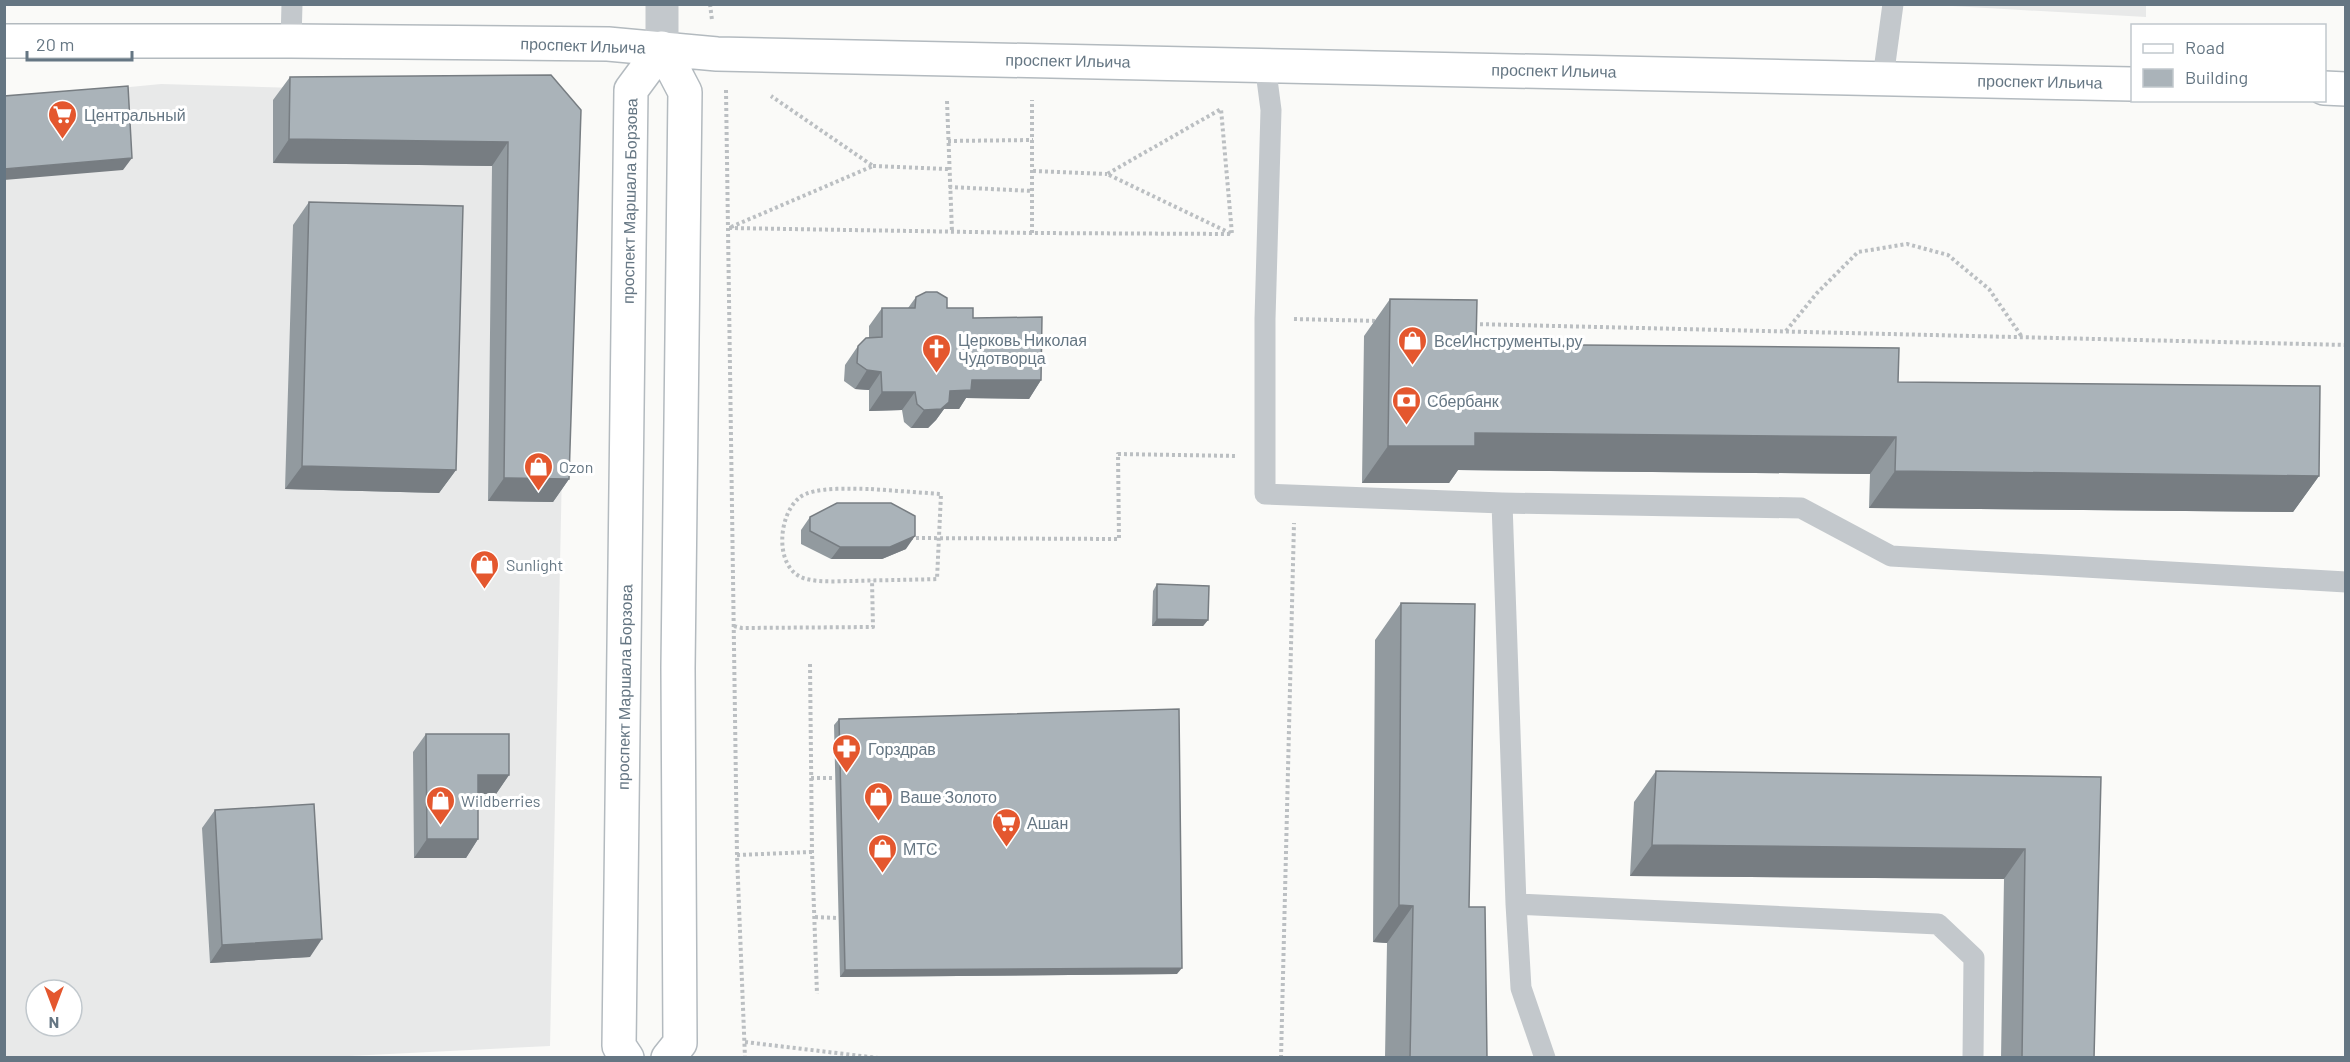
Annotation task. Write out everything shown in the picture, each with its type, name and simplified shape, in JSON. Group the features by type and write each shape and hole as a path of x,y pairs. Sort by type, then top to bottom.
{"street":[{"path":"662,4 662,48 685,92 678,668 680,1043 668,1058"},
{"name":"проспект Ильича","path":"4,41 608,44 717,54 2131,84"},
{"name":"проспект Маршала Борзова","path":"627,1058 619,1046 631,90 662,48"},
{"path":"2326,88 2346,89"}],"lane":[{"path":"291,41 292,4"},
{"path":"1883,78 1893,4"},
{"path":"1265,64 1270,110 1265,319 1265,494 1502,502 1801,508 1891,556 2346,582"},
{"path":"1502,502 1521,988 1545,1058"},
{"path":"1516,904 1938,924 1974,958 1973,1058"}],"path":[{"path":"710,4 717,54 726,92 737,855 744,1058"},
{"path":"771,96 873,166"},
{"path":"946,100 952,232"},
{"path":"1032,100 1032,233"},
{"path":"1107,174 1221,109 1232,234"},
{"path":"948,141 1033,140"},
{"path":"729,228 873,166 948,169"},
{"path":"1033,171 1107,174 1232,234"},
{"path":"949,187 1033,191"},
{"path":"729,228 1232,234"},
{"path":"1786,331 1817,293 1858,252 1907,244 1948,255 1989,289 2022,337"},
{"path":"1265,319 1384,321"},
{"path":"1466,324 2346,345"},
{"path":"906,538 1119,539 1118,454 1264,456"},
{"path":"871,489 941,494 939,537 937,579 824,581 802,578 788,567 783,550 788,511 800,497 825,490 871,489"},
{"path":"1281,1058 1294,513"},
{"path":"734,626 742,628 873,627 872,580"},
{"path":"810,664 812,852 817,994"},
{"path":"811,778 835,778"},
{"path":"737,855 812,852"},
{"path":"815,917 838,918"},
{"path":"744,1042 878,1058"}],"shaded area":[{"path":"1935,5 2146,5 2146,17"},
{"path":"161,84 536,95 569,132 550,1046 309,1058 5,1058 5,99"}],"building":[{"path":"551,75 581,110 569,479 504,478 508,142 289,139 290,77"},
{"name":"Центральный","path":"128,86 132,158 4,169 4,96"},
{"path":"309,202 463,206 456,470 302,466"},
{"name":"Церковь Николая Чудотворца","path":"926,292 937,292 947,298 947,308 973,308 973,318 1042,317 1041,380 972,380 971,390 950,391 949,402 941,409 924,410 917,404 915,392 882,392 881,372 867,370 857,363 858,346 866,338 882,337 882,308 915,308 916,297"},
{"path":"1390,299 1477,300 1476,344 1899,348 1898,382 2320,386 2319,476 1895,471 1896,437 1475,433 1475,446 1388,446"},
{"path":"837,503 891,503 915,516 915,536 890,547 840,547 810,531 810,517"},
{"path":"1157,584 1209,586 1208,620 1157,619"},
{"path":"1401,603 1475,604 1469,907 1485,907 1487,1058 1410,1058 1413,906 1399,905"},
{"name":"Ашан","path":"1179,709 1182,968 845,970 839,719"},
{"name":"Wildberries","path":"426,734 509,734 509,775 478,775 478,839 427,839"},
{"path":"1656,771 2101,777 2094,1058 2022,1058 2025,849 1652,845"},
{"path":"314,804 322,939 222,945 215,810"}],"place":[{"name":"Центральный","path":"63,140"},
{"name":"ВсеИнструменты.ру","path":"1413,366"},
{"name":"Церковь Николая Чудотворца","path":"937,374"},
{"name":"Сбербанк","path":"1406,426"},
{"name":"Ozon","path":"538,492"},
{"name":"Sunlight","path":"485,590"},
{"name":"Горздрав","path":"847,774"},
{"name":"Ваше Золото","path":"879,822"},
{"name":"Wildberries","path":"440,826"},
{"name":"Ашан","path":"1006,848"},
{"name":"МТС","path":"882,874"}]}
